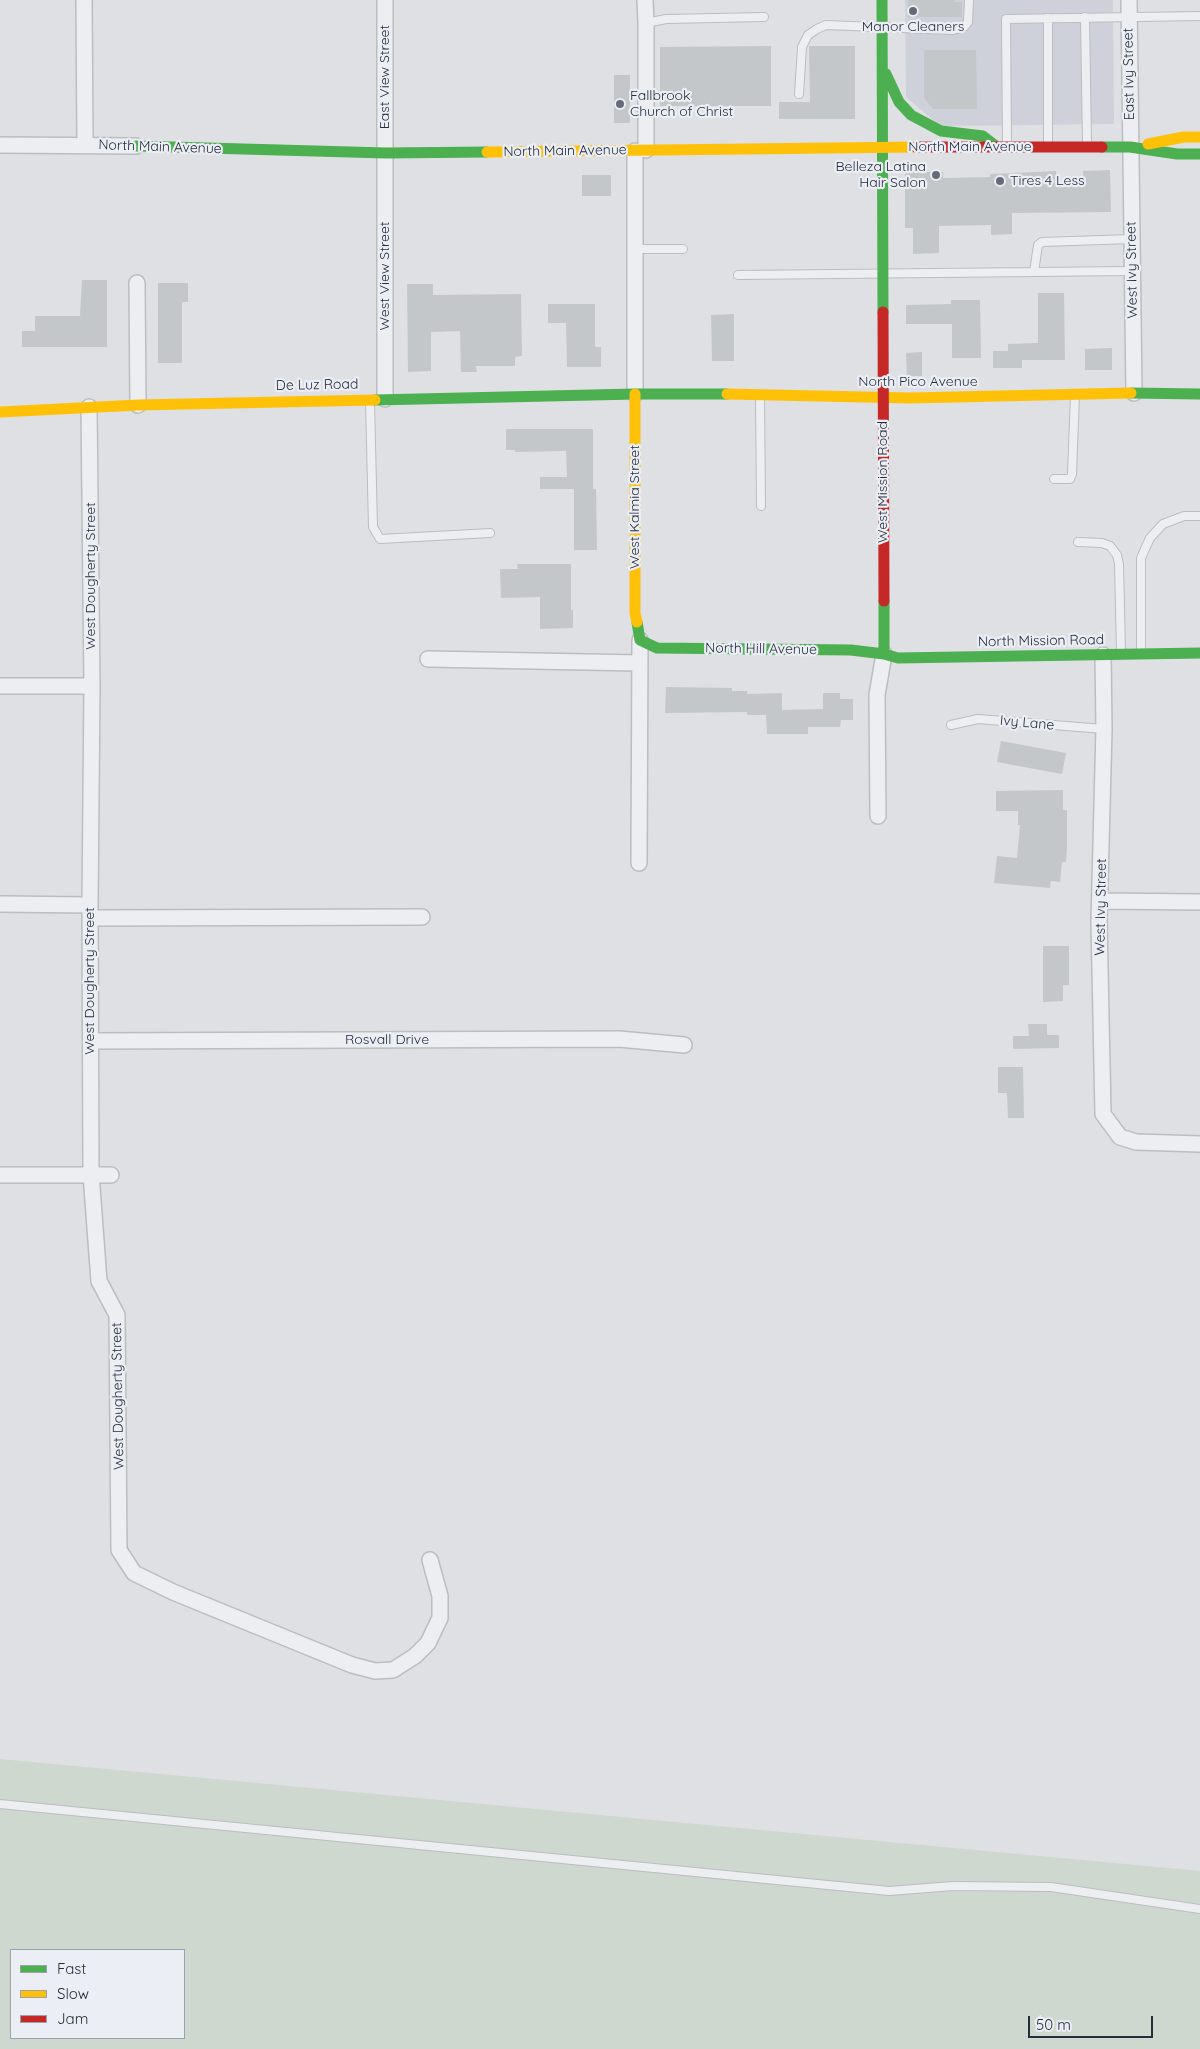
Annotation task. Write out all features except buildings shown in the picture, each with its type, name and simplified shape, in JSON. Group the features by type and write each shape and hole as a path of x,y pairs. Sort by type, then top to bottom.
{"main road":[{"name":"West Mission Road","path":"882,0 884,654"},
{"path":"882,66 899,102 911,115 941,131 984,136 1002,148"},
{"name":"North Main Avenue","path":"1130,148 1184,137 1200,137"},
{"name":"North Main Avenue","path":"136,146 386,153 882,147 1087,147 1130,148 1177,154 1200,154"},
{"name":"North Pico Avenue","path":"635,394 760,394 883,398 1134,393 1200,394"},
{"name":"De Luz Road","path":"0,412 138,405 635,394"},
{"name":"West Kalmia Street","path":"635,394 635,613 640,640"},
{"name":"North Hill Avenue","path":"640,640 657,648 851,650 884,654"},
{"name":"North Mission Road","path":"884,654 898,658 1200,653"}],"street":[{"path":"84,0 85,144"},
{"name":"East View Street","path":"385,0 386,153"},
{"name":"West Kalmia Street","path":"635,394 636,249 646,23 645,0"},
{"name":"East Ivy Street","path":"1128,0 1130,148"},
{"name":"North Main Avenue","path":"0,145 85,144 136,146"},
{"name":"West Ivy Street","path":"1130,148 1134,393"},
{"name":"West View Street","path":"378,399 386,153"},
{"path":"137,283 138,405"},
{"name":"West Dougherty Street","path":"89,407 92,686 90,911 91,1174 100,1280 117,1315 119,1550 134,1573 172,1592 352,1665 375,1671 393,1670 415,1656 428,1643 440,1618 440,1596 430,1560"},
{"name":"West Kalmia Street","path":"639,862 640,640"},
{"name":"West Mission Road","path":"878,816 877,695 884,654"},
{"name":"West Ivy Street","path":"1103,655 1104,729 1100,901 1103,1114 1120,1137 1136,1142 1200,1144"},
{"path":"428,659 639,663"},
{"path":"0,686 92,686"},
{"path":"1100,901 1200,902"},
{"path":"0,904 90,911 422,917"},
{"name":"Rosvall Drive","path":"91,1041 619,1039 684,1045"},
{"path":"0,1175 111,1175"}],"lane":[{"path":"799,94 800,56 808,35 826,26 953,30 964,27 970,18 969,0"},
{"path":"1002,148 1006,19 1200,16"},
{"path":"646,23 666,20 764,17"},
{"path":"1085,17 1087,147"},
{"path":"1048,18 1048,148"},
{"path":"1034,272 1038,245 1042,242 1132,239"},
{"path":"636,249 683,249"},
{"path":"738,275 1132,271"},
{"path":"760,394 761,506"},
{"path":"1054,479 1070,479 1072,474 1075,395"},
{"path":"378,399 373,527 380,539 490,533"},
{"path":"1141,654 1141,558 1150,538 1163,524 1184,516 1200,516"},
{"path":"1078,542 1102,543 1110,546 1117,555 1119,564 1121,654"},
{"name":"Ivy Lane","path":"951,725 978,719 1104,729"},
{"path":"0,1804 889,1891 953,1886 1051,1887 1200,1909"}],"shaded area":[{"path":"905,0 1113,0 1114,124 940,126 906,97"},
{"path":"0,1759 1200,1871 1200,2049 0,2049"}],"traffic: fast":[{"path":"882,0 883,312"},
{"path":"886,74 899,102 911,115 941,131 983,136 997,147"},
{"path":"136,146 386,153 487,152"},
{"path":"1102,147 1130,147 1177,154 1200,154"},
{"path":"1131,393 1200,394"},
{"path":"375,400 635,394 727,394"},
{"path":"884,601 884,654 898,658 1200,653"},
{"path":"637,622 640,640 657,648 851,650 884,654"}],"traffic: slow":[{"path":"1148,144 1184,137 1200,137"},
{"path":"487,152 916,147"},
{"path":"727,394 910,398 1131,393"},
{"path":"635,394 635,613 637,622"},
{"path":"0,412 138,405 375,400"}],"traffic: jam":[{"path":"916,147 1102,147"},
{"path":"883,312 884,601"}],"place":[{"name":"Manor Cleaners","path":"913,11"},
{"name":"Fallbrook Church of Christ","path":"620,104"},
{"name":"Belleza Latina Hair Salon","path":"936,175"},
{"name":"Tires 4 Less","path":"1000,181"}]}
